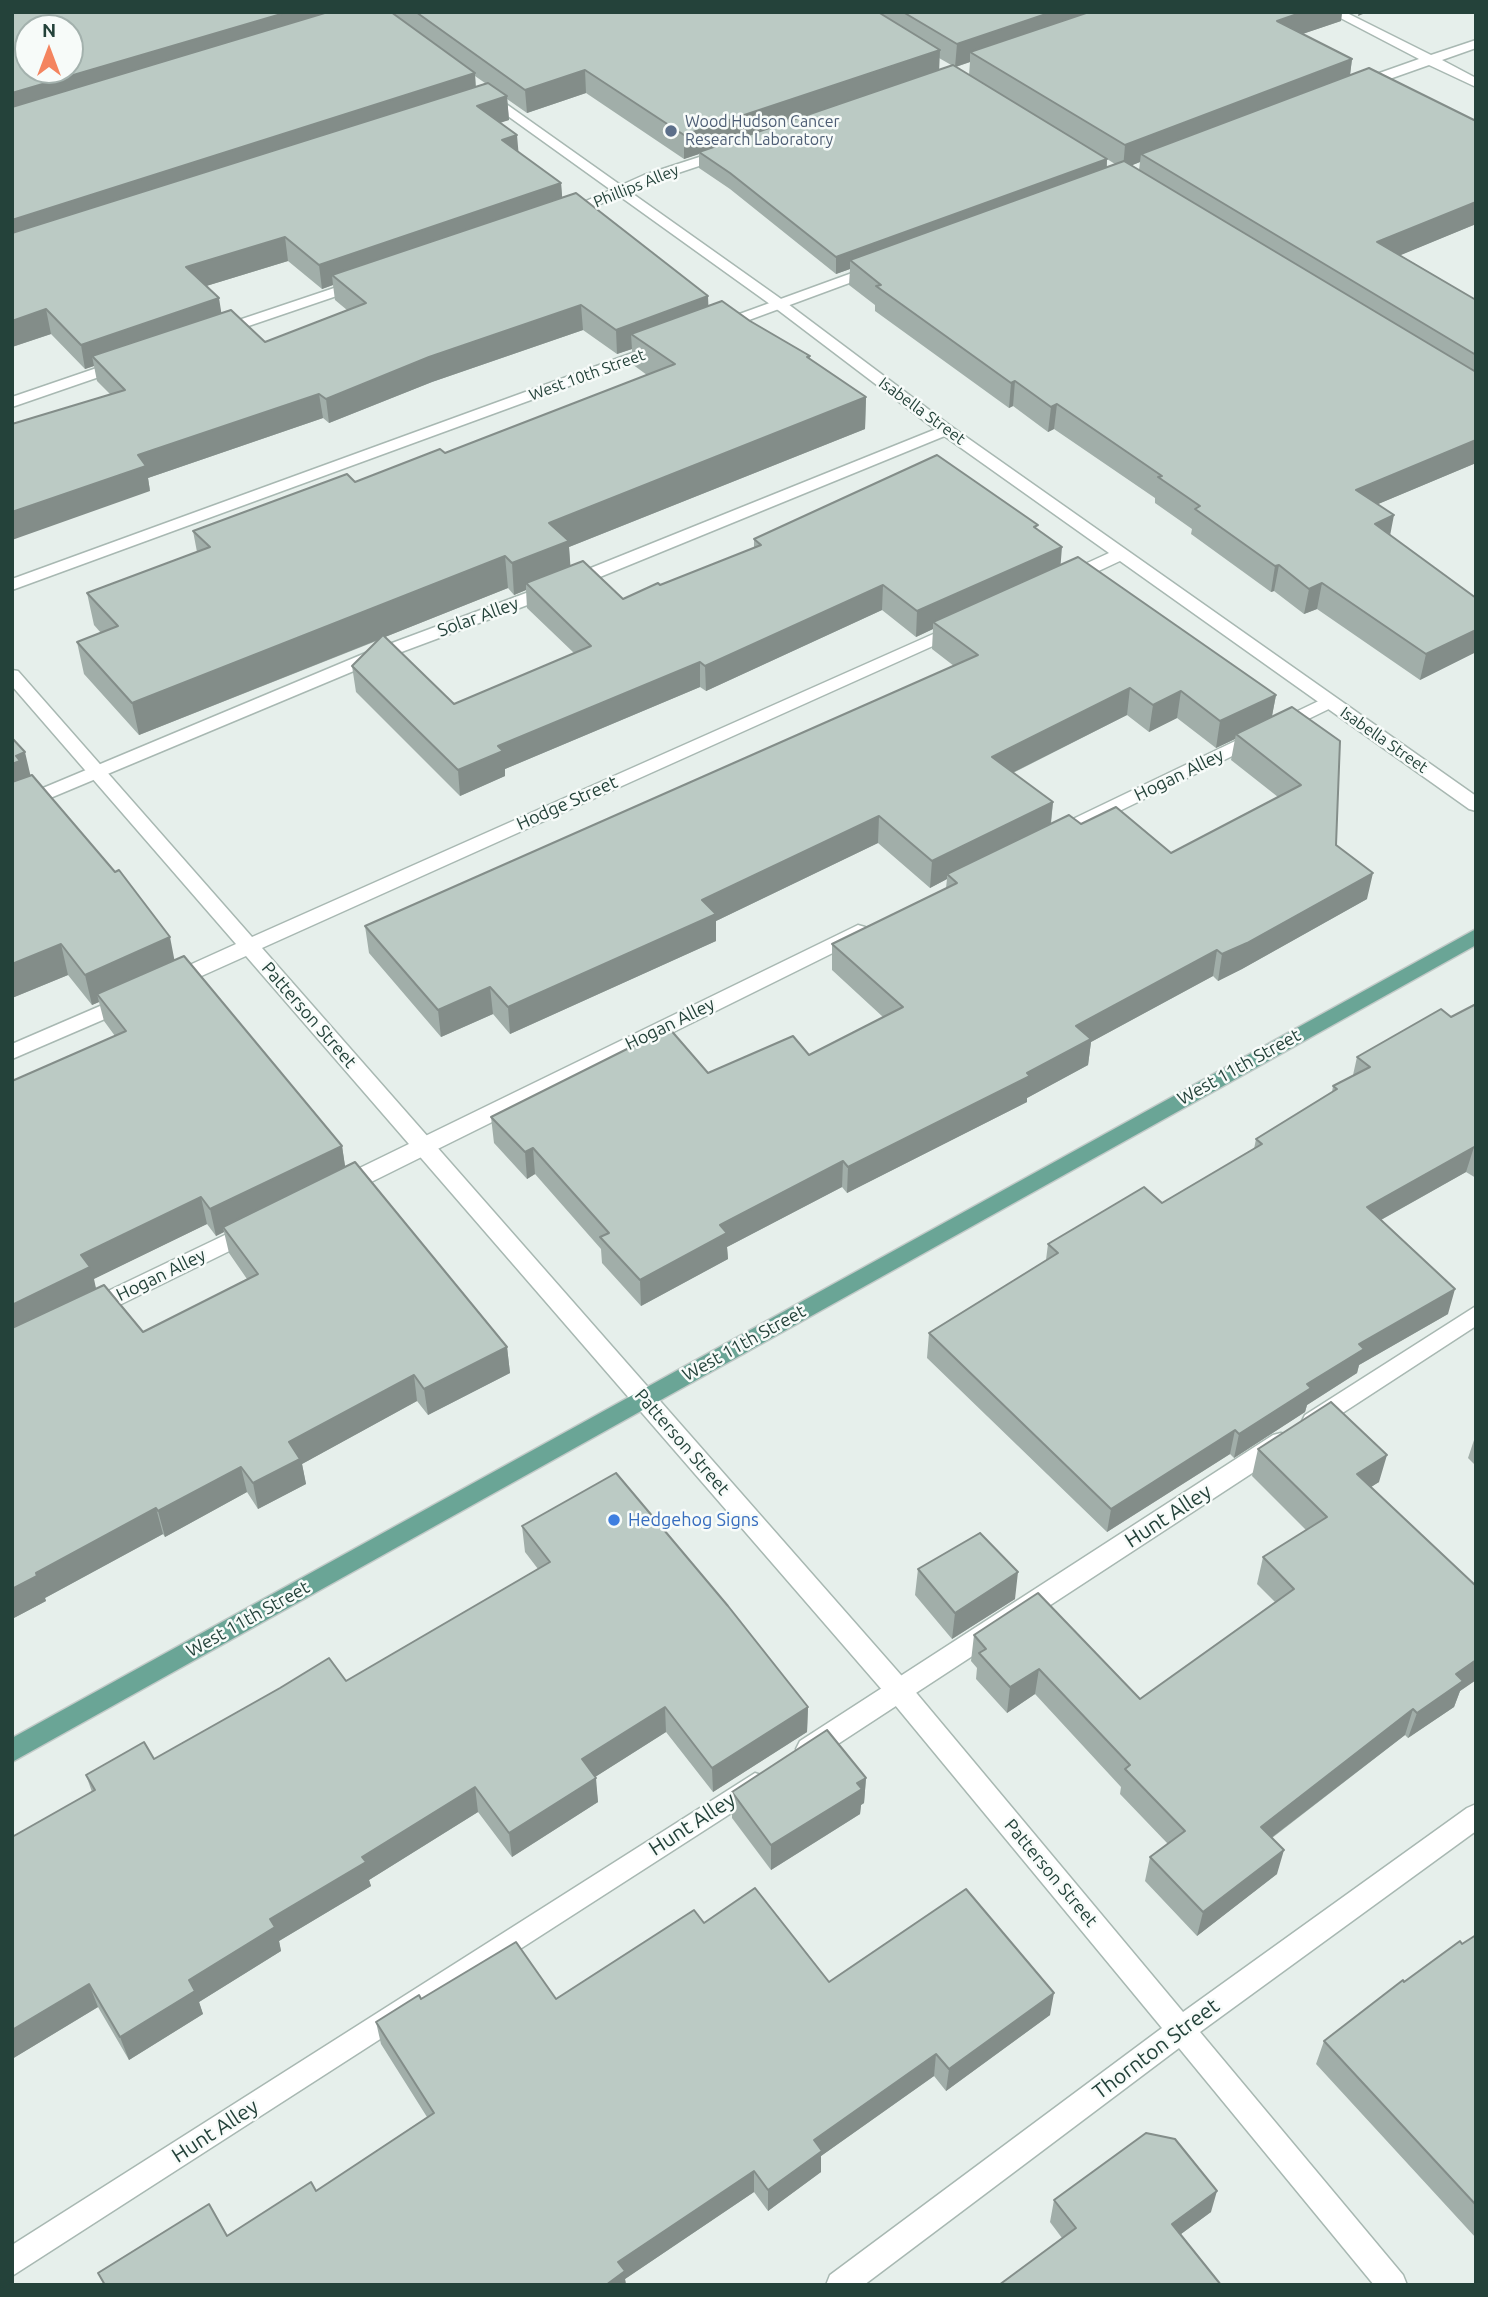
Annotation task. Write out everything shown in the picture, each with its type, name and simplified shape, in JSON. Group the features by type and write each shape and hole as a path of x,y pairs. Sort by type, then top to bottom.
{"main road":[{"name":"West 11th Street","path":"12,1751 1476,936"}],"street":[{"path":"1335,12 1476,83"},
{"path":"1346,90 1476,44"},
{"name":"Isabella Street","path":"472,83 486,100 621,191 779,304 946,430 1476,805"},
{"name":"Phillips Alley","path":"550,219 649,178 741,147"},
{"path":"702,332 893,262"},
{"path":"208,335 374,279"},
{"name":"West 10th Street","path":"12,585 677,341"},
{"path":"12,402 144,357"},
{"name":"Solar Alley","path":"12,808 374,656 567,584 946,430"},
{"path":"1046,588 1122,554"},
{"name":"Hodge Street","path":"12,1052 971,622"},
{"name":"Patterson Street","path":"12,675 899,1691 1393,2285"},
{"name":"Hogan Alley","path":"1038,844 1329,702"},
{"name":"Hogan Alley","path":"329,1193 874,924"},
{"name":"Hogan Alley","path":"73,1318 268,1223"},
{"name":"Hunt Alley","path":"794,1759 1476,1315"},
{"name":"Hunt Alley","path":"12,2262 771,1774"},
{"name":"Thornton Street","path":"840,2285 1182,2029 1476,1816"}],"building":[{"path":"12,12 288,12 84,72 84,14 14,14 14,84 43,84 12,93"},
{"path":"328,12 391,12 475,73 12,220 12,107"},
{"path":"416,12 878,12 940,50 684,135 585,70 525,90"},
{"path":"903,12 1052,12 957,44"},
{"path":"1089,12 1303,12 1277,21 1352,59 1125,145 970,52"},
{"path":"953,65 1107,159 836,257 730,173 699,152"},
{"path":"1369,68 1476,121 1476,202 1377,242 1476,300 1476,355 1141,154"},
{"path":"488,83 507,96 477,106 517,135 502,140 561,183 319,265 285,237 186,267 219,298 81,345 46,309 12,321 12,233"},
{"path":"1124,161 1476,372 1476,440 1356,490 1394,515 1375,524 1476,598 1476,630 1426,654 1322,583 1309,589 1279,565 1275,566 1195,509 1200,506 1158,477 1162,476 1057,404 1051,407 1015,381 1011,383 876,286 881,285 850,260"},
{"path":"576,193 708,296 616,330 581,305 429,357 326,399 319,394 138,455 146,466 12,512 12,424 125,390 92,356 231,310 265,342 366,303 332,275"},
{"path":"722,301 750,321 810,356 807,357 866,397 549,523 569,541 512,563 505,556 132,703 77,642 118,626 87,593 210,547 193,531 347,474 355,482 440,449 445,453 675,364 631,334"},
{"path":"937,455 1038,525 1034,527 1062,547 917,611 883,585 705,666 700,662 498,746 503,751 458,770 352,666 383,635 454,704 591,646 526,583 583,561 623,599 658,583 660,585 761,545 754,539"},
{"path":"1078,557 1276,695 1220,721 1181,691 1153,705 1130,688 992,757 1053,802 932,861 879,816 702,900 716,914 508,1007 490,987 438,1010 365,926 978,655 933,622"},
{"path":"1292,707 1340,741 1336,845 1373,873 1247,943 1222,954 1217,950 1076,1026 1091,1039 1027,1073 1030,1076 848,1167 843,1161 720,1225 727,1233 640,1280 600,1237 609,1233 533,1148 525,1152 491,1117 669,1028 708,1073 793,1036 809,1055 903,1007 832,944 957,883 947,874 1069,815 1081,824 1116,807 1171,853 1301,785 1236,734"},
{"path":"12,738 25,752 16,756 20,761 12,764"},
{"path":"32,775 115,872 119,870 170,937 85,975 61,944 12,964 12,782"},
{"path":"184,956 342,1146 210,1209 201,1197 81,1255 90,1267 12,1305 12,1081 126,1031 97,994"},
{"path":"1476,1004 1476,1149 1474,1147 1367,1207 1455,1289 1359,1344 1364,1349 1307,1384 1311,1388 1239,1434 1235,1430 1111,1509 929,1333 1058,1253 1048,1244 1144,1187 1162,1203 1262,1144 1256,1139 1337,1089 1333,1086 1370,1067 1357,1057 1441,1009 1451,1017"},
{"path":"355,1162 507,1347 424,1389 414,1375 289,1442 300,1459 253,1483 241,1467 158,1511 156,1508 36,1573 37,1576 12,1589 12,1328 104,1285 143,1332 258,1274 223,1227"},
{"path":"1331,1402 1387,1455 1357,1474 1476,1586 1476,1660 1456,1674 1463,1681 1417,1713 1413,1709 1261,1827 1284,1850 1203,1912 1150,1857 1185,1831 1125,1769 1130,1765 1039,1669 1010,1687 979,1653 986,1649 974,1635 1038,1593 1140,1699 1294,1589 1263,1557 1327,1517 1258,1449"},
{"path":"616,1473 728,1606 808,1707 712,1768 665,1707 582,1759 596,1778 509,1833 475,1787 362,1857 366,1862 270,1919 275,1927 189,1980 195,1991 120,2037 89,1984 12,2030 12,1837 95,1790 86,1775 144,1742 154,1759 329,1658 346,1681 550,1562 522,1526"},
{"path":"980,1533 1018,1572 955,1613 918,1569"},
{"path":"827,1730 866,1778 857,1783 862,1789 771,1845 732,1792"},
{"path":"755,1888 829,1982 966,1889 1054,1993 949,2069 936,2054 814,2140 822,2151 768,2190 754,2171 618,2262 625,2271 606,2285 105,2285 98,2273 209,2204 227,2236 311,2182 316,2191 434,2113 376,2022 419,1995 421,1999 516,1942 556,1999 694,1910 704,1923"},
{"path":"1476,1935 1476,2205 1324,2041 1403,1980 1404,1982 1460,1941 1462,1944"},
{"path":"1146,2133 1175,2139 1217,2191 1172,2224 1221,2285 999,2285 1076,2228 1054,2200"}],"place":[{"name":"Wood Hudson Cancer Research Laboratory","path":"671,131"},
{"name":"Hedgehog Signs","path":"614,1520"}]}
